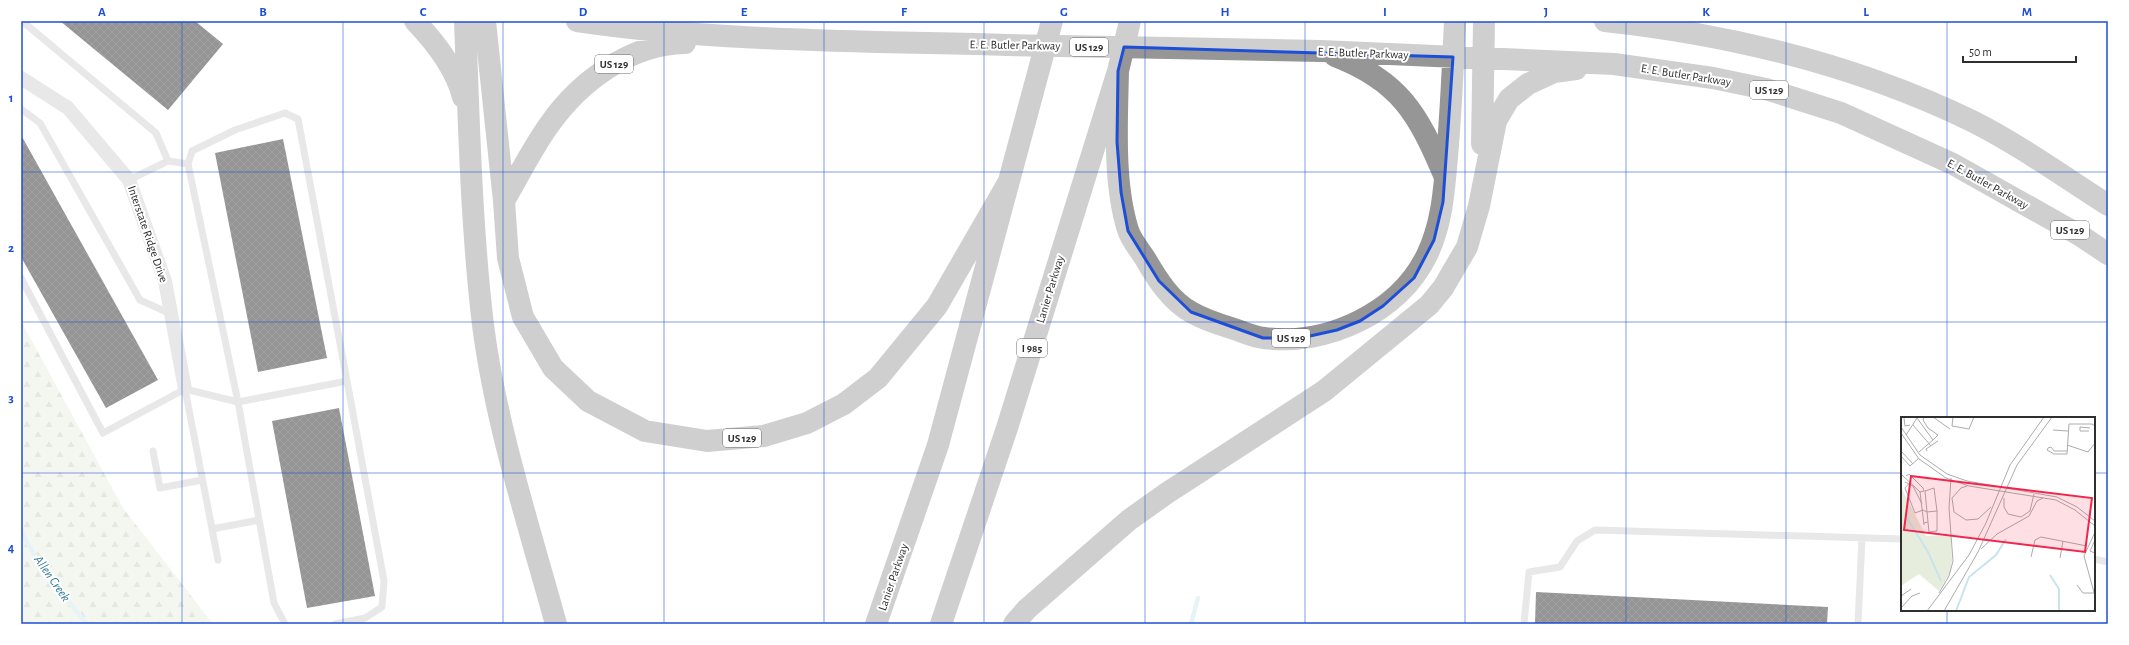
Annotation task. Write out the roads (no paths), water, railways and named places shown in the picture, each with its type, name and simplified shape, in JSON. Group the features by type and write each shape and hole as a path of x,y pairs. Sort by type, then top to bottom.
{"highway":[{"path":"415,21 427,34 446,61 460,86 469,123"},
{"path":"465,21 474,226 485,334 500,417 556,624"},
{"path":"485,21 504,201"},
{"name":"E. E. Butler Parkway","path":"577,21 630,29 693,35 787,39 1321,51 1614,64 1743,85 1820,105 1841,113 1953,164 2081,236 2108,254"},
{"name":"Lanier Parkway","path":"876,624 938,445 1052,21"},
{"name":"Lanier Parkway","path":"941,624 1007,428 1118,71 1130,21"},
{"name":"US 129","path":"1118,71 1117,142 1121,192 1128,231 1158,281 1176,300 1191,312 1220,325 1263,338 1300,338 1337,330 1360,320 1383,306 1402,291 1414,278 1426,256 1440,219 1443,202 1455,21"},
{"path":"1484,21 1482,57 1484,183"},
{"path":"1605,21 1650,26 1760,47 1797,55 1867,76 1975,123 2037,159 2108,205"},
{"name":"US 129","path":"787,39 666,43 630,56 598,73 550,124 504,201 508,258 523,317 553,368 588,401 645,431 708,441 764,436 807,423 844,404 878,378 937,306 1008,183"},
{"path":"1321,51 1368,71 1391,87 1408,105 1425,131 1445,178"},
{"path":"1014,624 1033,604 1129,520 1167,493 1324,391 1428,306 1443,288 1467,247 1479,206 1496,121 1510,99 1528,84 1554,72 1614,64"}],"street":[{"name":"Interstate Ridge Drive","path":"21,78 68,108 129,180 165,282 185,389"}],"lane":[{"path":"22,21 156,133 168,161"},
{"path":"21,109 40,123 140,300 171,314"},
{"path":"285,624 274,603 238,402 188,164 192,151 235,130 285,113 298,119 384,581 382,607 365,618 335,624"},
{"path":"129,180 168,161 188,164"},
{"path":"21,278 103,433 185,389 238,402 347,381"},
{"path":"185,389 218,560"},
{"path":"153,451 160,488 202,480"},
{"path":"212,529 259,520"},
{"path":"1524,624 1529,572 1560,567 1577,542 1595,530 1901,539"},
{"path":"1858,624 1862,538"},
{"path":"2095,559 2108,562"}],"waterway":[{"name":"Allen Creek","path":"21,530 27,543 43,567 60,591 87,624"},
{"path":"1191,624 1198,598"}]}
